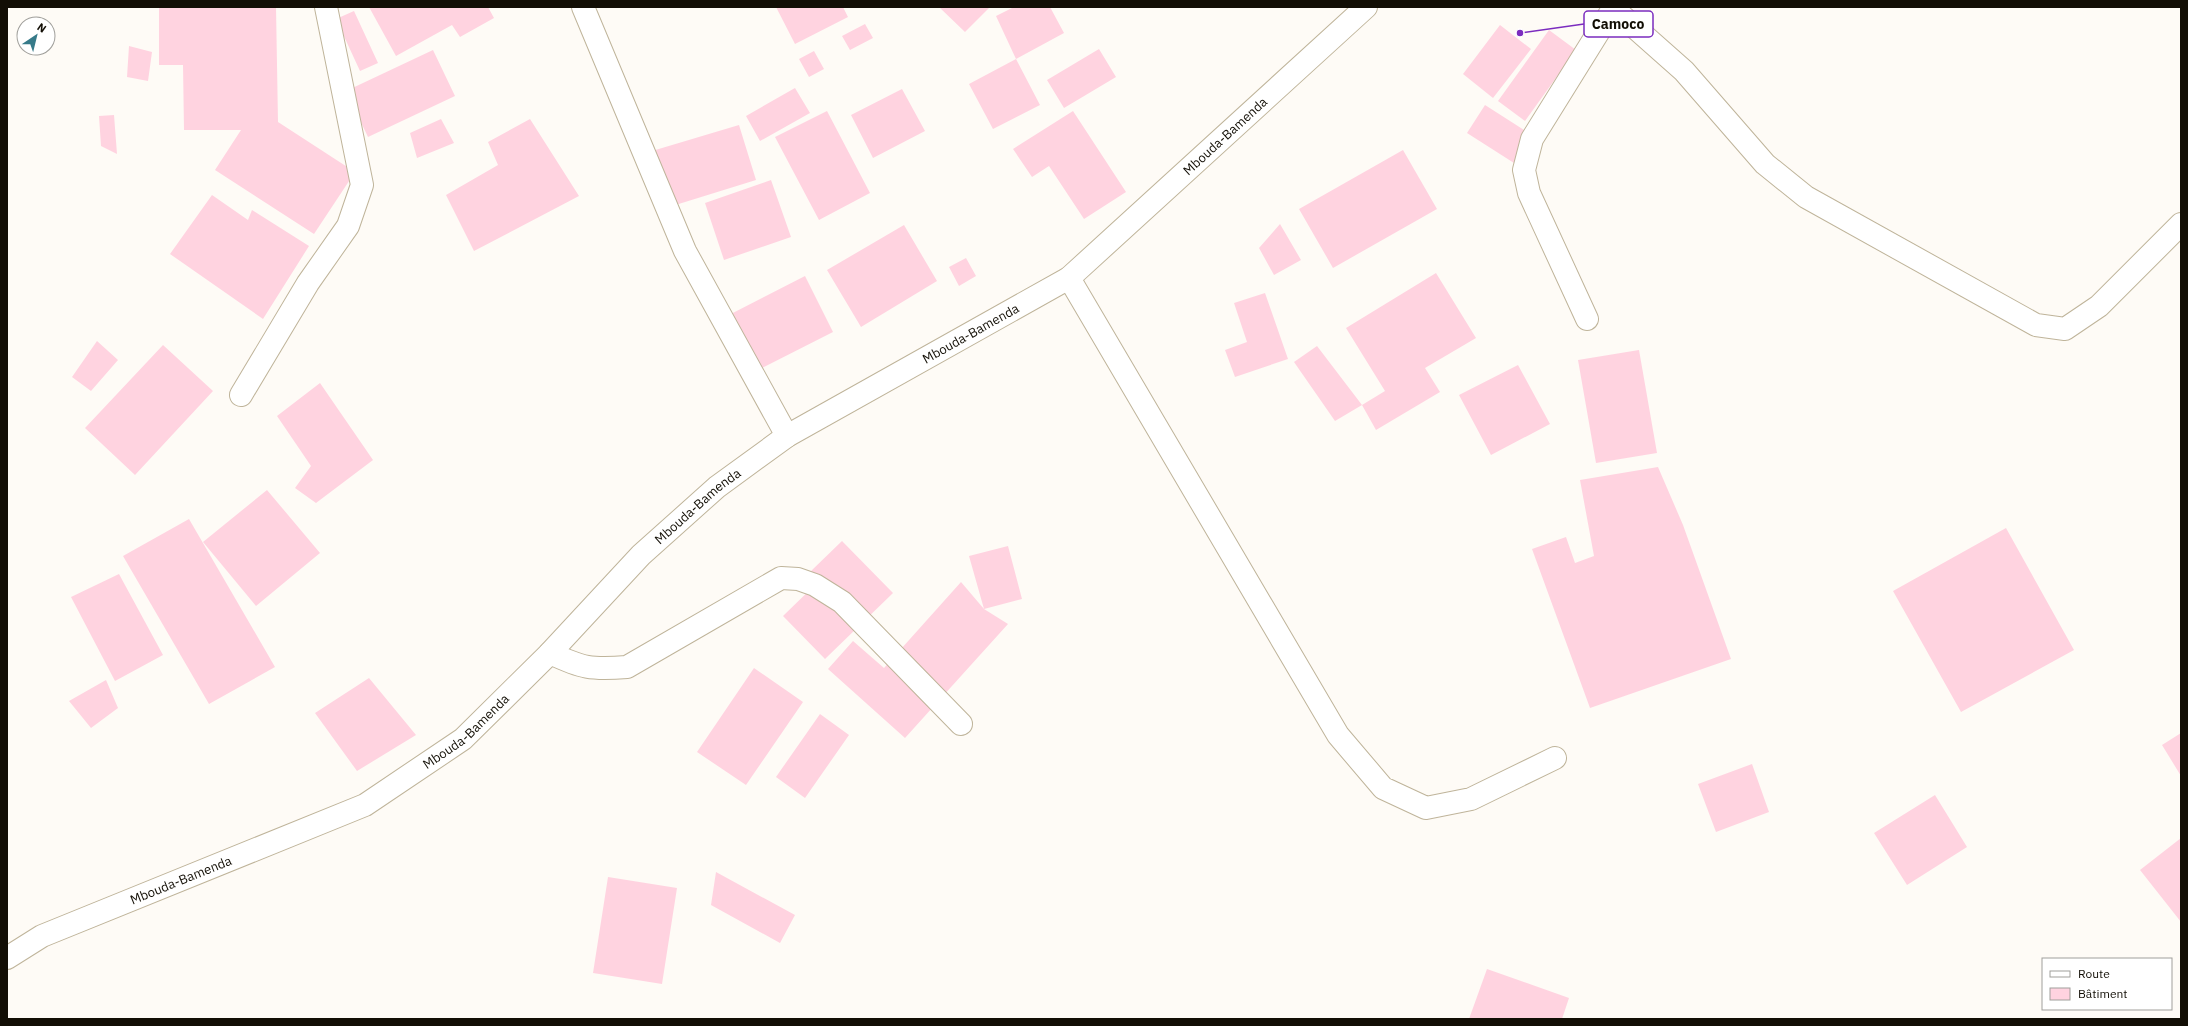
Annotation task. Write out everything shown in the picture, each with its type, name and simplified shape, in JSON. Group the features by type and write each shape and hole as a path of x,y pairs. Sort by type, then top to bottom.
{"main road":[{"path":"241,396 308,283 348,226 362,185 326,7"},
{"path":"583,7 685,251 787,436"},
{"name":"Mbouda-Bamenda","path":"7,958 42,936 365,805 463,739 550,653 641,555 717,487 787,436 1069,278 1366,7"},
{"path":"1587,319 1529,193 1524,170 1532,139 1614,8 1684,70 1765,164 1806,197 2036,325 2065,329 2099,306 2181,224"},
{"path":"1069,278 1338,735 1383,788 1426,808 1471,799 1555,758"},
{"path":"550,653 579,666 600,670 627,668 781,578 798,578 815,585 842,602 961,724"}],"building":[{"path":"159,7 276,7 278,122 355,172 314,234 215,170 241,130 184,130 183,65 159,65"},
{"path":"369,7 488,7 494,18 460,37 452,25 396,56"},
{"path":"776,7 843,7 848,17 795,44"},
{"path":"939,7 990,7 965,32"},
{"path":"1014,7 1050,7 1064,33 1016,59 996,16"},
{"path":"354,11 378,63 360,71 336,19"},
{"path":"865,24 873,38 850,50 842,36"},
{"path":"1500,25 1531,49 1493,98 1463,74"},
{"path":"1549,30 1576,50 1525,121 1498,101"},
{"path":"129,46 152,52 148,81 127,77"},
{"path":"1099,49 1116,77 1064,108 1047,80"},
{"path":"433,50 455,96 368,137 346,91"},
{"path":"814,51 824,69 809,77 799,59"},
{"path":"1016,59 1040,105 993,129 969,84"},
{"path":"795,88 810,113 760,141 746,116"},
{"path":"902,89 925,131 873,158 851,115"},
{"path":"1485,105 1532,135 1514,163 1467,133"},
{"path":"827,111 870,193 819,220 775,137"},
{"path":"1073,111 1126,192 1084,219 1049,166 1032,177 1013,149"},
{"path":"114,115 117,154 101,146 99,116"},
{"path":"441,119 454,143 417,158 410,133"},
{"path":"530,119 579,196 474,251 446,195 498,165 488,142"},
{"path":"739,125 756,180 669,207 652,151"},
{"path":"1403,150 1437,209 1333,268 1299,209"},
{"path":"771,180 791,237 724,260 705,203"},
{"path":"212,195 248,220 252,210 309,246 263,319 170,254"},
{"path":"1280,224 1301,260 1274,275 1259,248"},
{"path":"904,225 937,281 861,327 827,270"},
{"path":"966,258 976,276 959,286 949,267"},
{"path":"1436,273 1476,338 1425,368 1440,392 1376,430 1362,405 1385,391 1346,328"},
{"path":"805,276 833,332 754,372 725,317"},
{"path":"1265,293 1288,359 1235,377 1225,350 1247,342 1234,303"},
{"path":"97,341 118,360 91,391 72,377"},
{"path":"163,345 213,391 135,475 85,428"},
{"path":"1317,346 1362,405 1335,421 1294,362"},
{"path":"1639,350 1657,453 1596,463 1578,360"},
{"path":"1518,365 1550,424 1491,455 1459,395"},
{"path":"320,383 373,460 316,503 295,488 311,466 277,416"},
{"path":"1658,467 1683,525 1731,659 1590,708 1532,549 1566,537 1575,563 1594,556 1580,480"},
{"path":"267,490 320,553 256,606 203,542"},
{"path":"189,519 275,667 209,704 123,556"},
{"path":"2006,528 2074,650 1961,712 1893,591"},
{"path":"842,541 893,593 825,659 783,616 820,580 811,571"},
{"path":"1008,546 1022,599 984,609 969,556"},
{"path":"119,574 163,655 115,681 71,597"},
{"path":"961,582 984,609 1008,624 905,738 828,669 853,641 884,668"},
{"path":"754,668 803,702 746,785 697,752"},
{"path":"369,678 416,735 357,771 315,713"},
{"path":"106,680 118,708 91,728 69,701"},
{"path":"820,714 849,735 805,798 776,777"},
{"path":"2181,733 2181,776 2162,745"},
{"path":"1752,764 1769,812 1716,832 1698,784"},
{"path":"1935,795 1967,847 1907,885 1874,833"},
{"path":"2181,838 2181,922 2140,870"},
{"path":"716,872 795,915 780,943 711,905"},
{"path":"608,877 677,888 662,984 593,973"},
{"path":"1487,969 1569,998 1562,1019 1469,1019"}],"place":[{"name":"Camoco","path":"1520,33"}]}
